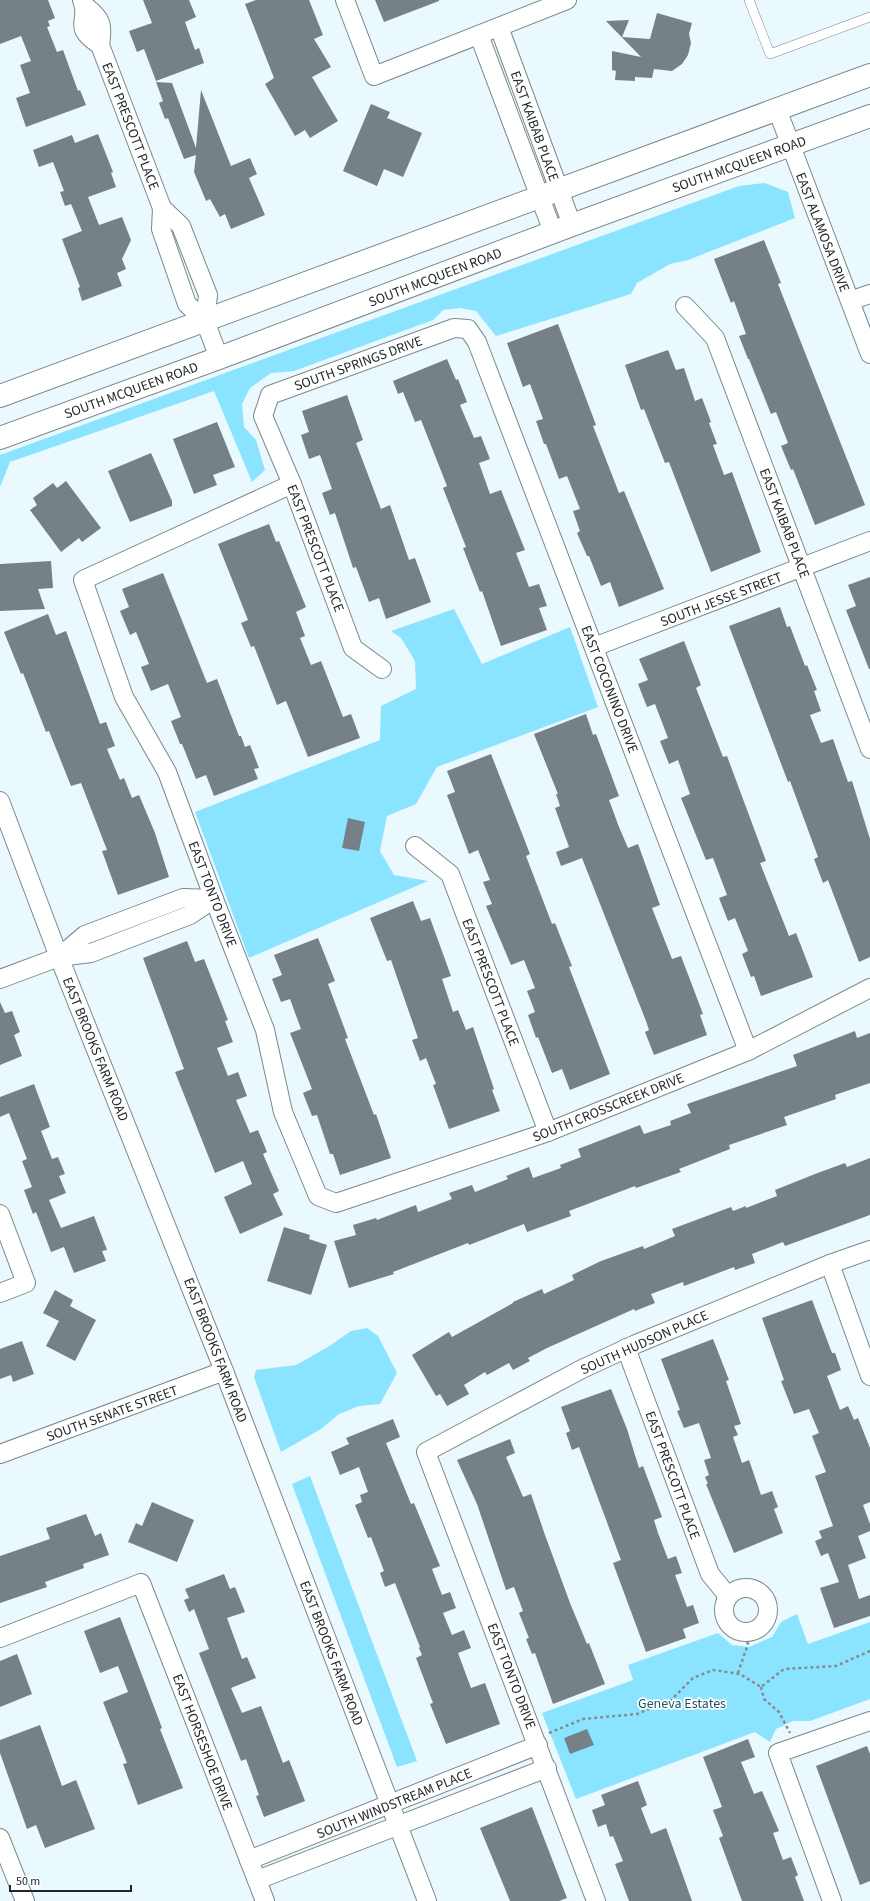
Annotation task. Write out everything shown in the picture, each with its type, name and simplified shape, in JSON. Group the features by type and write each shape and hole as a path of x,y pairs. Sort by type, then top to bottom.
{"main road":[{"path":"0,396 550,194 870,74"},
{"name":"SOUTH MCQUEEN ROAD","path":"0,438 219,358 563,228 870,116"}],"street":[{"path":"345,0 374,76 567,0"},
{"name":"EAST PRESCOTT PLACE","path":"83,3 101,22 100,45 162,208 161,229 187,304 205,321 219,358"},
{"name":"EAST KAIBAB PLACE","path":"498,27 510,86 563,228"},
{"name":"EAST KAIBAB PLACE","path":"479,35 510,86"},
{"name":"EAST ALAMOSA DRIVE","path":"777,109 870,354"},
{"name":"EAST PRESCOTT PLACE","path":"162,208 180,226 208,295 205,321"},
{"path":"171,257 190,250"},
{"path":"850,301 870,294"},
{"name":"EAST KAIBAB PLACE","path":"685,306 715,338 870,749"},
{"name":"SOUTH SPRINGS DRIVE","path":"263,416 270,395 454,328 468,330"},
{"name":"EAST COCONINO DRIVE","path":"468,330 477,342 748,1051"},
{"name":"EAST PRESCOTT PLACE","path":"263,416 292,484 354,648 382,669"},
{"name":"EAST TONTO DRIVE","path":"292,484 83,580 124,697 167,772 214,899 266,1030 283,1112 318,1196 336,1204"},
{"name":"SOUTH JESSE STREET","path":"594,647 870,541"},
{"name":"EAST BROOKS FARM ROAD","path":"0,801 59,957 224,1372 427,1901"},
{"name":"EAST PRESCOTT PLACE","path":"415,846 450,874 548,1132"},
{"path":"0,979 59,957 85,935 176,900 183,898 214,899"},
{"name":"SOUTH CROSSCREEK DRIVE","path":"336,1204 548,1132 748,1051 870,988"},
{"path":"0,1214 26,1283 0,1293"},
{"name":"SOUTH HUDSON PLACE","path":"426,1452 582,1369 626,1348 830,1264 870,1250"},
{"path":"830,1264 870,1376"},
{"name":"EAST PRESCOTT PLACE","path":"626,1348 710,1574 728,1596"},
{"name":"SOUTH SENATE STREET","path":"0,1454 224,1372"},
{"name":"EAST TONTO DRIVE","path":"426,1452 547,1768 596,1901"},
{"name":"EAST HORSESHOE DRIVE","path":"0,1638 141,1583 265,1901"},
{"path":"748,1588 756,1590 766,1600 768,1609 764,1622 759,1628 752,1632 743,1632 736,1630 726,1620 723,1610 728,1596 739,1589 748,1588"},
{"path":"832,1901 778,1753 870,1721"},
{"name":"SOUTH WINDSTREAM PLACE","path":"257,1880 390,1804 537,1742"},
{"name":"SOUTH WINDSTREAM PLACE","path":"250,1860 398,1825 547,1768"},
{"path":"0,1838 25,1901"}],"lane":[{"path":"749,0 770,54 870,17"}],"path":[{"path":"738,1673 748,1644 743,1632"},
{"path":"761,1687 784,1669 836,1666 870,1650"},
{"path":"537,1742 583,1719 637,1714 671,1700 693,1678 713,1670 738,1673 761,1687 764,1699 780,1712 796,1747"}],"green space":[{"path":"765,183 788,192 795,218 688,260 670,264 637,283 631,294 496,336 476,311 460,308 443,310 433,320 294,371 271,373 250,388 242,404 244,427 256,440 265,470 252,482 214,391 10,462 0,487 0,455 739,186"},
{"path":"454,609 482,664 570,627 598,707 437,767 416,804 387,816 380,851 394,875 428,881 249,958 195,812 380,740 381,706 416,689 415,661 401,638 391,631"},
{"path":"367,1328 378,1336 397,1373 380,1404 359,1406 339,1414 321,1429 281,1452 254,1377 256,1370 296,1365 328,1347 351,1331"},
{"path":"310,1476 417,1761 397,1767 292,1484"},
{"name":"Geneva Estates","path":"797,1614 808,1644 870,1622 870,1699 810,1721 793,1721 776,1729 770,1742 755,1732 576,1799 542,1713 633,1680 628,1665 718,1633 732,1645 749,1647 772,1637 781,1622"}],"building":[{"path":"0,0 48,0 55,18 48,21 50,26 47,27 57,52 63,50 78,91 80,90 86,105 26,127 16,98 30,93 20,65 31,61 21,36 0,44"},
{"path":"143,0 189,0 196,17 185,22 195,50 199,48 204,63 156,81 144,49 137,52 129,31 152,23"},
{"path":"256,0 309,0 323,35 314,39 331,67 312,77 338,121 310,138 305,130 295,136 265,84 274,78 245,4"},
{"path":"375,0 439,0 439,1 384,22"},
{"path":"657,13 692,23 689,34 691,43 688,55 682,64 672,71 654,69 652,78 635,77 635,81 615,80 616,71 612,70 612,51 641,57 606,21 629,20 622,37 650,39"},
{"path":"156,82 172,83 196,148 201,90 231,166 250,158 257,174 249,178 265,215 231,229 225,214 220,217 210,199 206,201 194,172 196,155 184,159 168,118 165,119 159,103 163,101"},
{"path":"371,104 390,112 387,118 422,133 403,177 384,169 377,186 343,171"},
{"path":"98,134 113,172 111,173 116,187 88,197 99,225 122,217 131,240 122,259 126,269 117,273 122,286 82,301 78,288 80,287 62,239 82,231 71,204 65,206 60,192 64,191 53,162 39,167 33,150 72,135 75,143"},
{"path":"764,240 781,283 778,284 865,505 815,525 793,469 791,470 781,446 788,443 776,412 771,414 739,336 746,334 734,301 731,303 714,259"},
{"path":"558,324 596,425 593,426 619,493 624,491 664,589 619,607 610,582 601,586 589,556 587,556 577,533 580,531 573,511 580,509 567,476 559,479 536,421 543,419 530,384 523,387 507,343"},
{"path":"668,350 676,370 684,368 695,401 702,398 717,444 713,445 724,475 732,472 761,552 711,572 669,462 665,463 644,409 641,410 625,365"},
{"path":"447,359 456,380 458,379 467,402 460,405 474,438 481,436 490,459 479,463 490,494 501,490 525,550 516,553 529,587 539,584 547,606 539,608 547,630 501,646 482,591 480,592 463,548 466,547 443,488 447,486 421,420 415,422 403,392 398,394 393,381"},
{"path":"347,395 363,440 356,443 381,509 390,505 409,560 415,558 431,602 386,619 379,598 369,602 356,567 353,568 335,513 330,515 322,493 332,489 320,455 309,459 301,435 309,432 302,411"},
{"path":"217,422 235,467 213,475 217,485 194,494 173,439"},
{"path":"151,453 172,501 172,506 130,522 108,471"},
{"path":"66,481 101,528 82,542 79,538 61,552 30,510 37,505 33,498 53,483 57,488"},
{"path":"269,524 276,542 279,541 306,607 296,612 305,636 300,638 311,665 321,661 343,717 351,714 360,738 308,757 286,701 277,705 254,646 251,647 241,623 248,620 218,544"},
{"path":"51,561 53,588 38,589 45,609 0,611 0,564"},
{"path":"163,573 207,683 217,679 239,736 241,736 245,747 250,745 259,768 254,769 258,779 214,796 206,775 196,779 182,744 180,744 171,721 181,717 168,684 151,691 141,667 149,664 136,632 130,635 120,611 129,607 122,589"},
{"path":"870,577 869,669 846,610 856,606 848,585"},
{"path":"780,607 787,627 790,626 805,666 807,665 817,690 814,691 821,711 810,715 821,743 833,739 848,782 852,781 870,839 870,957 859,962 828,880 823,883 814,859 818,857 729,626"},
{"path":"48,614 56,635 66,631 100,724 106,722 115,746 107,749 120,780 124,778 132,798 139,795 155,833 169,877 118,895 102,851 107,850 81,783 71,786 49,731 46,732 23,673 21,674 4,632"},
{"path":"684,641 701,685 696,688 723,757 727,756 766,861 760,863 789,936 796,933 813,977 761,996 754,976 751,977 742,954 748,951 735,918 728,921 719,898 727,895 713,858 706,860 681,798 690,794 678,760 669,764 660,741 668,738 655,704 647,707 638,684 648,680 639,659"},
{"path":"586,714 593,735 596,734 619,796 609,800 619,827 628,848 638,844 660,905 652,908 672,959 681,956 703,1014 700,1015 707,1035 654,1055 645,1032 649,1030 646,1021 582,858 561,866 556,852 569,847 555,808 560,806 556,794 558,794 534,734"},
{"path":"491,754 530,854 526,856 552,924 555,923 572,966 569,967 610,1074 570,1090 562,1069 552,1073 538,1037 536,1038 528,1015 535,1012 527,991 535,988 524,960 511,965 486,906 492,904 483,882 490,880 478,850 469,854 447,795 455,792 447,771"},
{"path":"348,818 365,822 359,851 342,848"},
{"path":"413,901 421,921 430,918 451,976 442,979 453,1012 458,1010 466,1030 473,1027 500,1111 449,1129 433,1085 436,1084 426,1058 420,1061 412,1040 418,1038 391,960 387,961 370,918"},
{"path":"318,938 335,981 328,984 348,1038 345,1039 374,1115 376,1114 391,1158 340,1175 333,1154 330,1154 317,1115 312,1116 303,1093 312,1089 290,1033 301,1029 290,999 281,1002 272,979 282,975 274,955"},
{"path":"187,941 195,962 204,959 228,1020 225,1021 233,1042 217,1048 228,1076 238,1072 247,1096 236,1100 250,1133 258,1130 267,1152 263,1154 279,1191 273,1194 283,1215 240,1234 224,1197 252,1184 243,1161 215,1173 175,1072 184,1069 143,958"},
{"path":"0,1002 5,1013 12,1011 20,1032 14,1035 22,1056 0,1065"},
{"path":"855,1031 857,1038 870,1033 870,1083 835,1095 836,1099 784,1117 787,1125 729,1145 730,1149 679,1169 681,1172 636,1188 635,1186 569,1211 571,1216 527,1232 524,1224 469,1245 468,1243 393,1272 394,1274 349,1288 334,1241 356,1235 353,1225 376,1218 377,1220 416,1205 418,1212 452,1199 449,1193 472,1185 475,1192 508,1179 506,1176 529,1167 533,1178 561,1168 560,1165 581,1157 578,1149 640,1125 644,1134 671,1125 670,1121 691,1113 687,1104 797,1066 793,1055"},
{"path":"34,1084 50,1127 41,1131 52,1159 58,1157 65,1174 59,1176 66,1193 49,1200 61,1228 94,1216 107,1250 102,1251 106,1261 74,1273 64,1247 51,1252 36,1212 33,1214 24,1190 32,1187 22,1161 27,1159 9,1113 0,1117 0,1097"},
{"path":"870,1158 870,1215 785,1246 783,1242 752,1254 755,1263 735,1270 734,1267 684,1286 683,1282 651,1294 655,1303 635,1311 634,1309 547,1348 528,1358 530,1361 513,1370 509,1363 487,1375 485,1372 464,1385 469,1394 447,1406 440,1394 436,1396 412,1355 449,1332 452,1337 513,1302 542,1289 544,1294 574,1280 572,1275 601,1261 643,1246 644,1249 675,1236 672,1229 731,1207 733,1211 746,1206 746,1208 777,1196 775,1190 845,1163 847,1167"},
{"path":"284,1227 310,1235 309,1239 327,1245 311,1295 267,1281"},
{"path":"55,1290 73,1300 70,1306 96,1320 75,1361 46,1346 59,1321 43,1313"},
{"path":"812,1300 832,1353 835,1353 841,1370 827,1376 840,1410 848,1406 854,1420 858,1418 870,1448 870,1502 863,1505 870,1524 870,1531 858,1536 866,1558 848,1565 859,1599 870,1595 870,1616 834,1628 820,1588 839,1582 828,1553 821,1556 815,1541 822,1538 819,1531 833,1526 815,1476 826,1472 812,1436 819,1433 809,1409 794,1414 781,1381 784,1380 762,1318"},
{"path":"713,1339 729,1380 726,1381 741,1424 734,1426 738,1435 733,1437 742,1463 749,1460 761,1495 772,1491 778,1507 774,1509 783,1533 734,1553 706,1484 708,1484 705,1477 709,1475 704,1460 711,1458 699,1423 684,1428 677,1411 680,1410 661,1359"},
{"path":"22,1341 34,1374 13,1382 11,1375 0,1379 0,1349"},
{"path":"611,1389 627,1429 639,1468 643,1466 662,1517 654,1520 658,1533 668,1559 676,1556 682,1573 675,1575 687,1607 693,1605 699,1623 683,1629 686,1638 646,1652 613,1563 621,1560 579,1447 572,1450 566,1433 570,1431 561,1407"},
{"path":"393,1419 400,1437 386,1443 411,1504 414,1503 440,1566 432,1569 442,1595 450,1592 456,1608 443,1613 452,1635 464,1630 471,1648 458,1653 471,1688 485,1683 500,1724 446,1744 430,1704 433,1703 416,1658 422,1655 419,1648 420,1647 395,1583 385,1587 380,1573 384,1571 371,1537 368,1538 355,1505 362,1502 360,1495 368,1492 359,1467 340,1475 331,1452 349,1444 346,1438"},
{"path":"510,1439 515,1453 506,1457 523,1497 531,1494 570,1603 587,1644 589,1643 605,1684 553,1704 535,1653 532,1654 526,1639 529,1638 519,1613 523,1611 514,1587 506,1590 477,1504 457,1460"},
{"path":"152,1502 194,1520 177,1562 128,1542 136,1523 142,1526"},
{"path":"86,1514 95,1536 101,1533 109,1555 83,1564 84,1568 45,1582 47,1587 0,1603 0,1556 50,1539 46,1528"},
{"path":"224,1574 230,1589 235,1587 245,1612 227,1618 242,1659 247,1657 256,1678 231,1688 242,1713 261,1706 283,1763 289,1760 305,1801 264,1817 256,1796 259,1795 246,1759 241,1761 199,1653 209,1649 194,1609 189,1612 184,1600 189,1598 185,1589"},
{"path":"120,1617 183,1788 138,1805 123,1764 127,1763 103,1702 128,1692 118,1666 100,1673 84,1631"},
{"path":"17,1654 32,1694 0,1707 0,1661"},
{"path":"40,1725 62,1786 76,1780 95,1829 45,1848 36,1825 27,1829 0,1753 0,1740"},
{"path":"587,1729 594,1745 570,1754 564,1738"},
{"path":"748,1739 755,1757 741,1762 754,1794 762,1791 779,1831 773,1833 783,1860 791,1857 798,1875 795,1877 804,1901 742,1901 719,1838 723,1836 713,1810 722,1807 703,1757"},
{"path":"867,1746 870,1754 870,1881 860,1885 816,1766"},
{"path":"638,1781 647,1805 641,1808 651,1834 666,1828 692,1901 629,1901 615,1864 623,1861 613,1836 610,1837 606,1824 598,1827 592,1810 605,1805 601,1795"},
{"path":"532,1807 567,1898 559,1901 510,1901 480,1828"}]}
